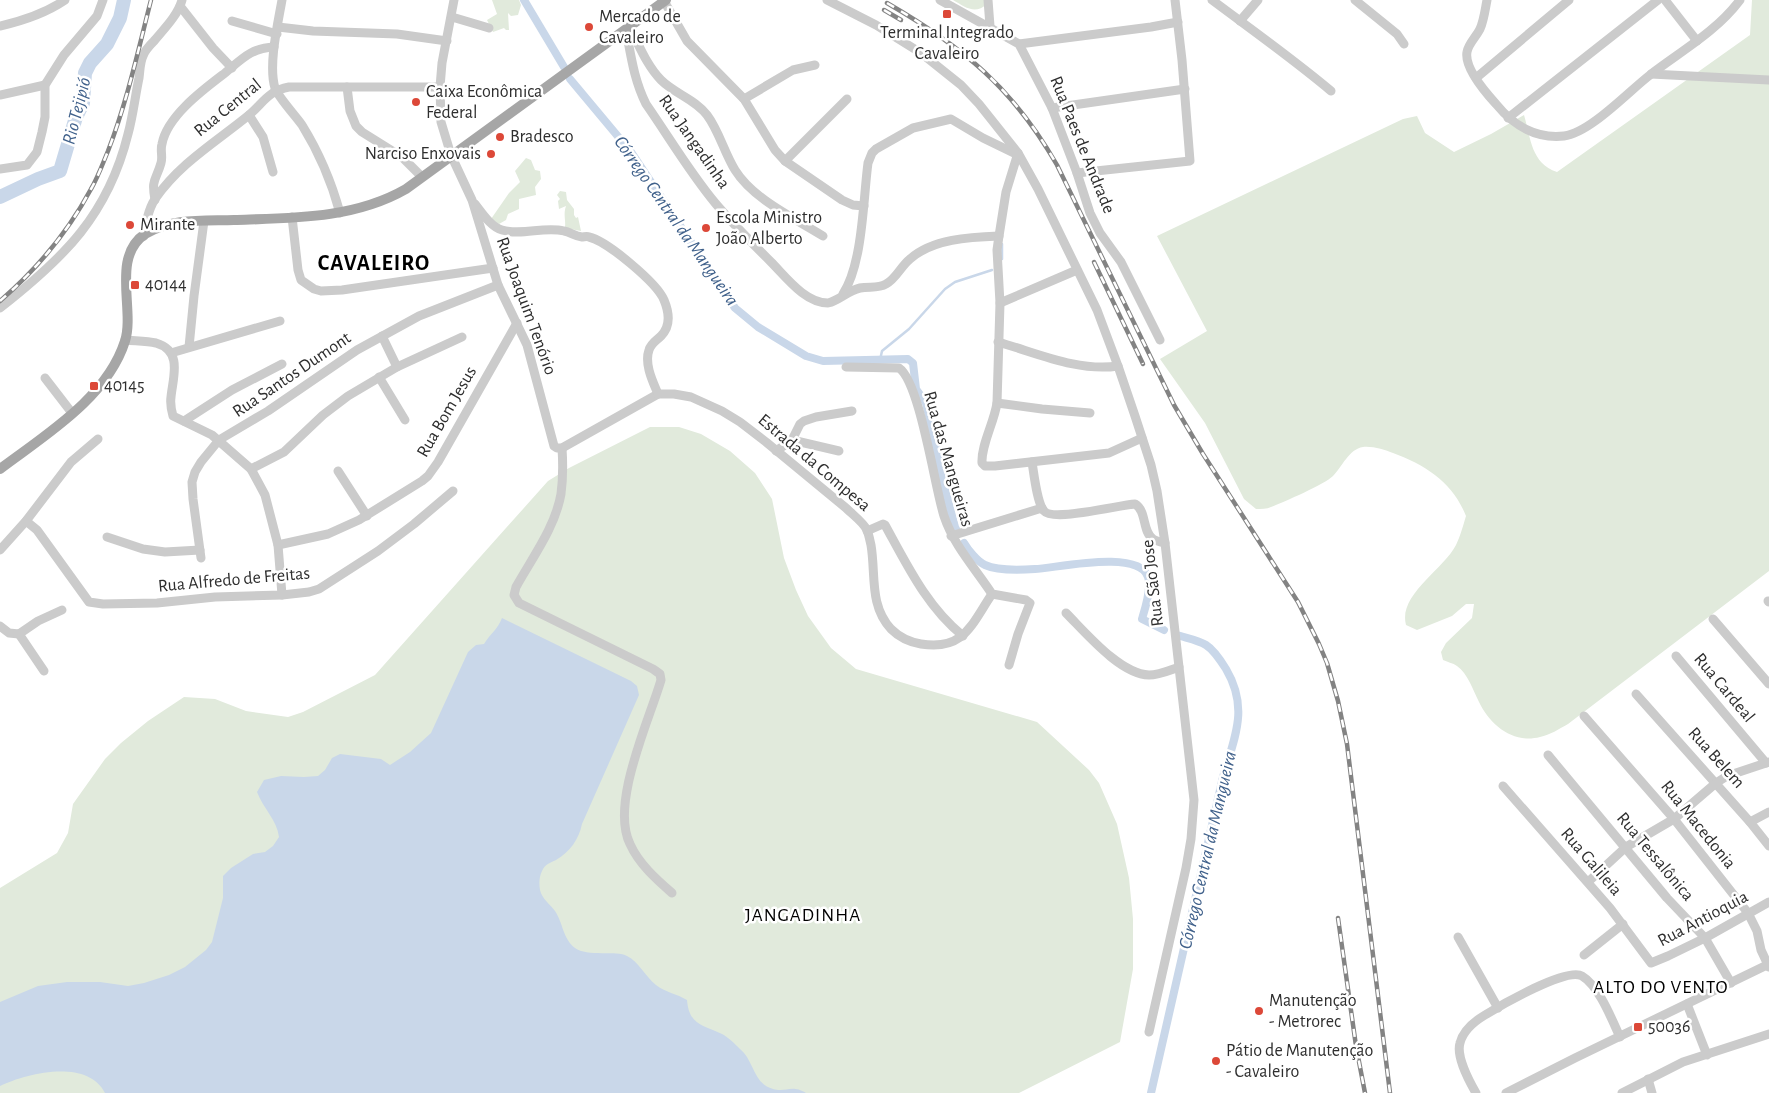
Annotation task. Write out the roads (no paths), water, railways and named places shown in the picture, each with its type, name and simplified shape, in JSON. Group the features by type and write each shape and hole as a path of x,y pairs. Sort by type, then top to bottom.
{"main road":[{"path":"0,469 72,413 97,390 108,375 125,340 127,265 137,242 144,236 166,225 180,222 340,213 393,196 665,1"}],"street":[{"path":"0,26 29,18 65,0"},
{"path":"0,169 27,165 38,152 45,117 45,85 64,55 97,16 104,0"},
{"path":"282,0 274,47 273,72 276,90 295,115 318,153 328,174 340,213"},
{"name":"Rua Joaquim Tenório","path":"454,0 440,87 440,122 451,155 472,200 498,285 517,323 531,358 552,443 560,448"},
{"name":"Rua São Jose","path":"827,0 891,34 939,67 961,85 979,104 1018,154 1038,189 1097,310 1142,438 1157,491 1165,543 1193,793 1193,818 1186,868 1149,1032"},
{"path":"940,0 1020,44 1178,22"},
{"path":"988,0 990,26"},
{"path":"1077,173 1190,160 1185,89 1175,0"},
{"path":"1212,0 1292,58 1332,91"},
{"path":"1240,21 1258,0"},
{"path":"1356,0 1397,34 1404,44"},
{"path":"1476,78 1569,0"},
{"path":"1508,118 1658,0"},
{"path":"1665,0 1697,41"},
{"path":"1487,1 1483,21 1467,53 1467,60 1476,78 1508,118 1523,129 1534,134 1564,136 1575,133 1599,118 1651,74 1697,41 1729,14 1740,0"},
{"path":"665,1 687,41 744,99 775,150 785,162 842,200 853,205 864,206"},
{"path":"0,308 66,251 82,233 97,210 110,187 128,136 143,55 181,3 192,23 232,68"},
{"path":"452,17 489,28"},
{"path":"232,21 277,31 389,33 447,41"},
{"path":"628,29 660,79 669,87 698,105 708,116 729,159 746,184 767,201 823,236"},
{"name":"Rua Jangadinha","path":"628,29 635,79 640,91 691,170 716,203 798,288 813,299 823,303 839,298"},
{"name":"Rua Paes de Andrade","path":"1020,44 1052,108 1095,224 1121,262 1160,340"},
{"path":"155,200 153,184 162,162 161,145 178,114 196,95 254,51 261,48 274,47"},
{"path":"744,99 793,70 814,65"},
{"path":"1651,74 1769,80"},
{"path":"0,95 45,85"},
{"path":"347,86 350,111 356,126 362,132 402,157 422,177"},
{"name":"Rua Central","path":"144,236 148,216 155,200 188,162 249,115 276,90 289,87 440,87"},
{"path":"1052,108 1185,89"},
{"path":"785,162 847,99"},
{"path":"249,115 263,137 273,172"},
{"path":"839,298 849,285 854,267 864,206 868,163 872,153 913,128 950,119 983,138 1018,154 1006,192 997,250 1000,302 997,402 995,416 982,454 982,465 995,466 1109,453 1142,438"},
{"path":"472,200 493,225 500,230 515,232 563,230 601,242 623,258 656,287 667,307 669,320 666,330 648,351 650,371 658,394 560,448 563,477 556,512 548,532 516,587 514,595 519,602 660,674 661,680 639,744 625,800 625,824 629,842 640,861 672,893"},
{"path":"292,217 298,270 301,280 320,291 342,290 494,268"},
{"path":"189,347 204,221"},
{"path":"839,298 859,288 885,285 890,282 910,259 925,249 973,237 999,236"},
{"path":"1000,302 1077,270"},
{"name":"Rua Santos Dumont","path":"107,537 143,549 201,554 192,482 198,467 219,440 268,411 357,350 382,336 419,316 498,285"},
{"path":"173,358 189,347 280,321"},
{"name":"Rua Bom Jesus","path":"278,545 328,534 349,526 422,481 433,470 517,323"},
{"path":"382,336 397,367"},
{"path":"251,469 284,452 336,405 379,377 462,337"},
{"path":"125,340 156,343 166,348 173,358 176,371 170,407 173,416 204,430 219,440 251,469 265,495 278,545 282,595"},
{"path":"998,342 1078,365 1098,368 1118,366"},
{"path":"184,421 232,390 282,364"},
{"name":"Rua das Mangueiras","path":"846,367 899,368 907,376 926,436 944,515 951,536 992,594"},
{"path":"379,377 405,420"},
{"path":"45,378 72,413"},
{"name":"Estrada da Compesa","path":"658,394 691,397 707,403 740,422 846,508 868,531 872,553 876,605 884,621 894,632 905,640 940,646 963,636"},
{"path":"997,402 1042,409 1090,412"},
{"path":"776,451 792,440 800,424 804,421 816,416 852,411"},
{"path":"0,550 26,521 70,462 98,439"},
{"path":"792,440 839,452"},
{"path":"1032,462 1042,508 1045,513 1056,515 1135,504 1140,508 1152,539 1165,543"},
{"path":"338,470 367,516"},
{"name":"Rua Alfredo de Freitas","path":"26,521 37,530 86,598 94,604 157,604 215,596 282,595 309,592 327,585 378,551 453,491"},
{"path":"951,536 989,526 1042,508"},
{"path":"868,531 884,524 926,596 938,613 963,636 992,594 1026,600 1030,603 1018,634 1010,665"},
{"path":"0,626 9,634 19,634 38,621 62,610"},
{"path":"1066,613 1108,653 1130,669 1141,674 1151,675 1179,667"},
{"path":"1713,619 1769,684"},
{"path":"19,634 44,672"},
{"name":"Rua Cardeal","path":"1676,656 1767,762"},
{"name":"Rua Belem","path":"1636,694 1716,783 1769,846"},
{"name":"Rua Macedonia","path":"1584,716 1674,818 1748,913 1757,931 1761,950 1769,965"},
{"name":"Rua Tessalônica","path":"1548,755 1667,898 1705,938 1731,983"},
{"path":"1588,882 1626,847 1674,818 1716,783 1727,776 1767,762"},
{"name":"Rua Galileia","path":"1503,786 1588,882 1623,924 1651,962"},
{"path":"1750,822 1769,812"},
{"name":"Rua Antioquia","path":"1651,962 1705,938 1769,902"},
{"path":"1584,954 1623,924"},
{"path":"1458,937 1498,1008"},
{"path":"1506,1093 1769,965"},
{"path":"1476,1093 1460,1057 1459,1048 1463,1036 1476,1022 1498,1008 1552,980 1574,974 1582,976 1590,982 1601,998 1620,1037"},
{"path":"1687,1004 1707,1055"},
{"path":"1622,1093 1683,1062 1769,1034"},
{"path":"1648,1079 1652,1093"}],"water":[{"path":"502,618 631,681 637,686 639,695 582,824 579,835 570,849 561,857 548,864 540,876 539,885 541,893 558,916 568,940 580,951 616,953 627,956 639,965 656,985 687,1000 691,1015 698,1023 722,1034 734,1043 745,1054 757,1077 766,1086 778,1090 796,1089 806,1093 105,1093 97,1082 85,1075 71,1072 40,1073 0,1086 0,1002 38,986 67,982 100,982 128,986 169,975 185,967 206,950 212,942 223,898 223,876 231,868 253,854 265,852 273,846 279,837 276,825 257,792 264,780 281,776 318,776 325,770 332,758 340,754 381,759 390,765 410,752 431,733 468,652 476,645 484,644"}],"waterway":[{"name":"Rio Tejipió","path":"0,197 60,171 76,117 83,103 85,73 90,63 107,44 120,18 124,0"},
{"name":"Córrego Central da Mangueira","path":"524,0 564,67"},
{"name":"Córrego Central da Mangueira","path":"570,79 631,152 735,308 758,327 806,356 823,361 908,359 913,363 916,389 926,403 948,501 958,533"},
{"path":"1002,244 1002,259"},
{"path":"880,360 882,351 909,329 945,289 955,282 992,270"},
{"name":"Córrego Central da Mangueira","path":"964,543 979,561 985,565 1010,570 1096,562 1130,564 1141,569 1149,581 1148,598 1142,619 1164,630"},
{"name":"Córrego Central da Mangueira","path":"1151,1093 1223,777 1238,722 1237,697 1233,683 1220,659 1206,645 1177,635"}],"railway":[{"path":"0,301 27,276 51,249 82,205 94,184 121,114 151,0"},
{"path":"887,3 963,53 1004,92 1023,113 1040,138 1057,165 1174,405 1203,454 1298,602 1319,644 1327,663 1338,701 1347,744 1390,1093"},
{"path":"884,10 901,20"},
{"path":"1094,262 1143,364"},
{"path":"1338,918 1356,1046 1365,1093"}],"place":[{"name":"Terminal Integrado Cavaleiro","path":"947,14"},
{"name":"Mercado de Cavaleiro","path":"589,27"},
{"name":"Caixa Econômica Federal","path":"416,102"},
{"name":"Bradesco","path":"500,137"},
{"name":"Narciso Enxovais","path":"491,154"},
{"name":"Mirante","path":"130,225"},
{"name":"Escola Ministro João Alberto","path":"706,228"},
{"name":"40144","path":"135,285"},
{"name":"40145","path":"94,386"},
{"name":"Manutenção - Metrorec","path":"1259,1011"},
{"name":"50036","path":"1638,1027"},
{"name":"Pátio de Manutenção - Cavaleiro","path":"1216,1061"}],"district":[{"name":"CAVALEIRO","path":"374,263"},
{"name":"JANGADINHA","path":"803,915"},
{"name":"ALTO DO VENTO","path":"1661,987"}]}
